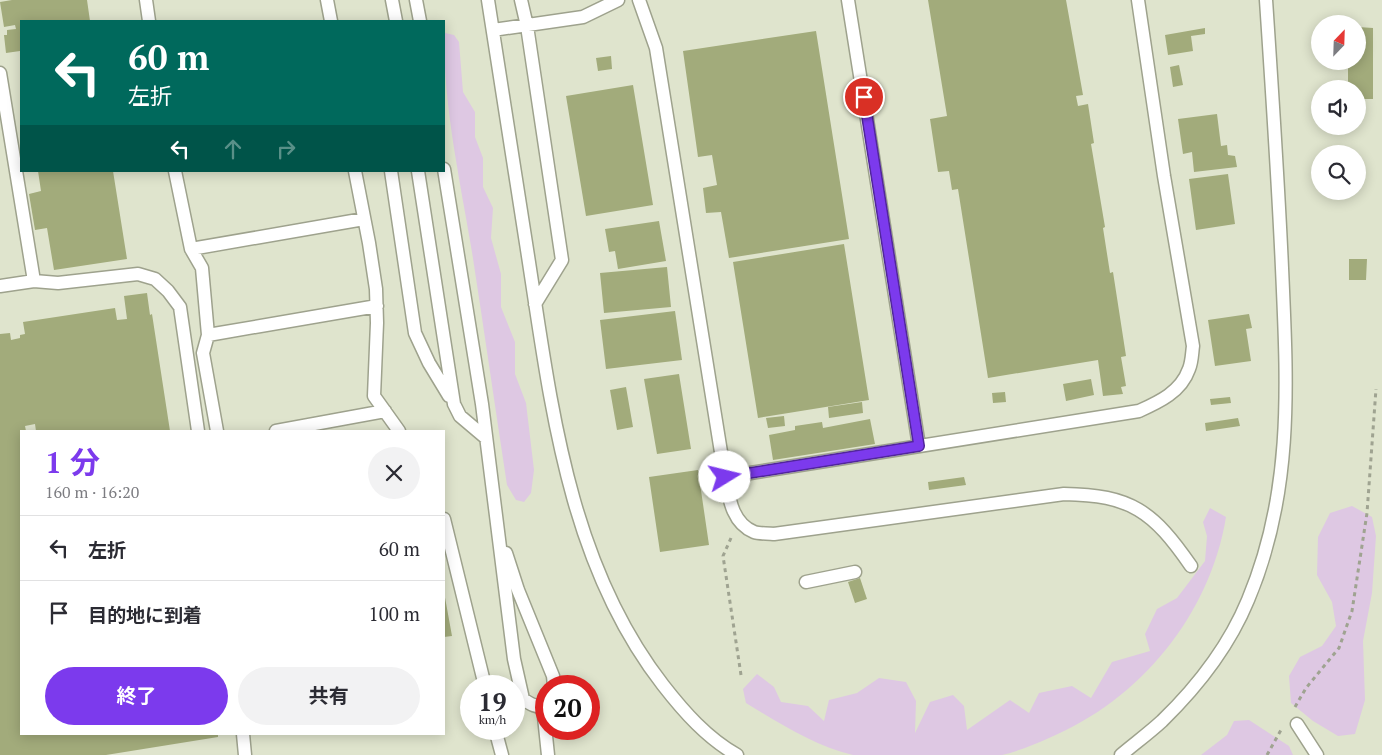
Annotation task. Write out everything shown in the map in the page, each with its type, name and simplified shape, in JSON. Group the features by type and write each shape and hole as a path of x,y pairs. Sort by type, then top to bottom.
{"lane":[{"path":"146,0 149,20"},
{"path":"327,0 331,20"},
{"path":"392,0 396,20"},
{"path":"416,0 420,20"},
{"path":"488,0 549,392 584,537 608,597 642,658 684,713 725,748 737,755"},
{"path":"521,0 527,26 562,260 535,304"},
{"path":"493,30 583,17 618,0"},
{"path":"639,0 656,48 725,477 731,506 739,522 754,532 774,534 1064,494 1090,495 1113,498 1134,507 1154,520 1172,539 1191,566"},
{"path":"848,0 919,446"},
{"path":"725,477 1139,411 1165,400 1179,386 1189,370 1193,346 1166,186 1138,0"},
{"path":"1121,755 1160,723 1195,687 1224,645 1248,601 1273,527 1279,493 1285,419 1285,353 1278,183 1266,0"},
{"path":"0,73 34,281"},
{"path":"176,172 191,249 202,268 208,335 203,353 217,430"},
{"path":"355,172 371,252 377,306 374,396 398,430"},
{"path":"391,172 415,333 429,363 460,416 486,438"},
{"path":"418,172 454,404"},
{"path":"444,172 486,438 514,659 523,699 531,705 535,705"},
{"path":"191,249 364,219"},
{"path":"0,286 34,281 58,283 138,274 155,279 168,291 180,307 198,430"},
{"path":"208,335 377,306"},
{"path":"281,430 385,411"},
{"path":"445,523 482,675"},
{"path":"497,530 518,590 553,675"},
{"path":"806,582 855,572"},
{"path":"1297,724 1317,755"},
{"path":"243,735 245,755"},
{"path":"498,740 502,755"},
{"path":"547,740 548,755"}],"path":[{"path":"1293,711 1306,688 1339,648 1352,611 1367,513 1376,389"},
{"path":"739,522 723,556 741,675"},
{"path":"1267,755 1284,726"}],"shaded area":[{"path":"445,33 454,35 459,42 463,92 475,112 475,137 483,158 483,187 493,208 491,238 501,274 501,307 515,342 515,374 526,403 534,470 531,493 524,502 516,500 507,485 447,90"},
{"path":"1352,506 1372,517 1376,536 1372,593 1363,641 1365,700 1355,734 1338,736 1313,721 1291,703 1289,676 1300,657 1322,646 1336,626 1332,602 1317,575 1318,537 1330,513"},
{"path":"1210,508 1226,517 1218,553 1204,588 1187,620 1166,650 1141,677 1113,701 1082,722 1049,738 1002,755 853,755 811,740 746,703 743,689 757,674 774,687 781,702 808,706 824,721 829,700 857,693 879,678 906,682 916,701 915,733 930,702 953,695 964,706 967,730 1010,700 1029,713 1039,693 1072,686 1091,698 1112,662 1150,651 1145,634 1157,609 1177,598 1205,561 1207,536 1203,522"},
{"path":"1249,720 1289,746 1293,755 1201,755 1227,735 1234,721"}],"building":[{"path":"12,0 87,0 90,20 20,20 20,51 6,53 4,35 7,35 7,30 16,29 15,25 4,27 0,2"},
{"path":"928,0 1066,0 1083,95 1076,96 1078,106 1088,104 1094,143 1091,144 1105,227 1103,228 1110,273 1113,272 1126,356 1121,357 1126,386 1121,387 1123,394 1103,396 1098,360 988,378 958,189 952,190 949,171 938,172 930,119 947,116"},
{"path":"1205,28 1205,34 1191,36 1193,51 1168,55 1165,35"},
{"path":"1366,28 1373,28 1373,99 1366,99 1366,80 1348,80 1348,70 1366,70"},
{"path":"816,31 849,239 729,258 721,212 706,213 703,188 717,185 712,155 698,157 683,51"},
{"path":"611,56 612,69 598,71 596,58"},
{"path":"1179,65 1183,85 1173,87 1170,67"},
{"path":"633,85 653,205 586,216 566,96"},
{"path":"1217,114 1221,146 1227,145 1228,155 1235,156 1237,167 1194,172 1192,152 1183,154 1178,119"},
{"path":"38,172 113,172 127,259 54,270 47,228 35,230 29,194 41,191"},
{"path":"1228,174 1235,224 1196,230 1189,179"},
{"path":"659,221 666,261 618,269 615,251 609,252 605,229"},
{"path":"844,244 869,400 758,418 733,262"},
{"path":"1349,259 1367,259 1366,280 1349,280"},
{"path":"667,267 671,307 604,313 600,273"},
{"path":"147,293 170,430 36,430 35,424 25,426 26,430 20,430 20,735 218,735 218,737 106,755 0,755 0,334 10,333 11,340 20,338 20,335 25,334 23,322 115,308 117,320 127,319 124,296"},
{"path":"675,311 682,360 606,369 600,320"},
{"path":"1249,314 1252,328 1246,329 1251,361 1215,366 1208,320"},
{"path":"679,374 691,449 657,454 644,379"},
{"path":"1091,379 1094,395 1066,401 1063,384"},
{"path":"626,387 633,427 617,430 610,390"},
{"path":"1005,392 1006,402 993,403 992,393"},
{"path":"1230,397 1231,403 1211,405 1210,399"},
{"path":"862,402 863,413 829,418 828,407"},
{"path":"784,416 785,426 768,428 766,418"},
{"path":"1238,418 1240,426 1206,431 1205,423"},
{"path":"870,419 875,444 773,460 769,435 795,430 795,426 822,422 823,428"},
{"path":"698,470 709,545 660,552 649,477"},
{"path":"964,477 966,485 929,490 928,482"},
{"path":"860,578 867,599 855,603 848,582"},
{"path":"445,598 452,636 445,637"}],"route":[{"path":"725,477 919,446 864,97"}]}
